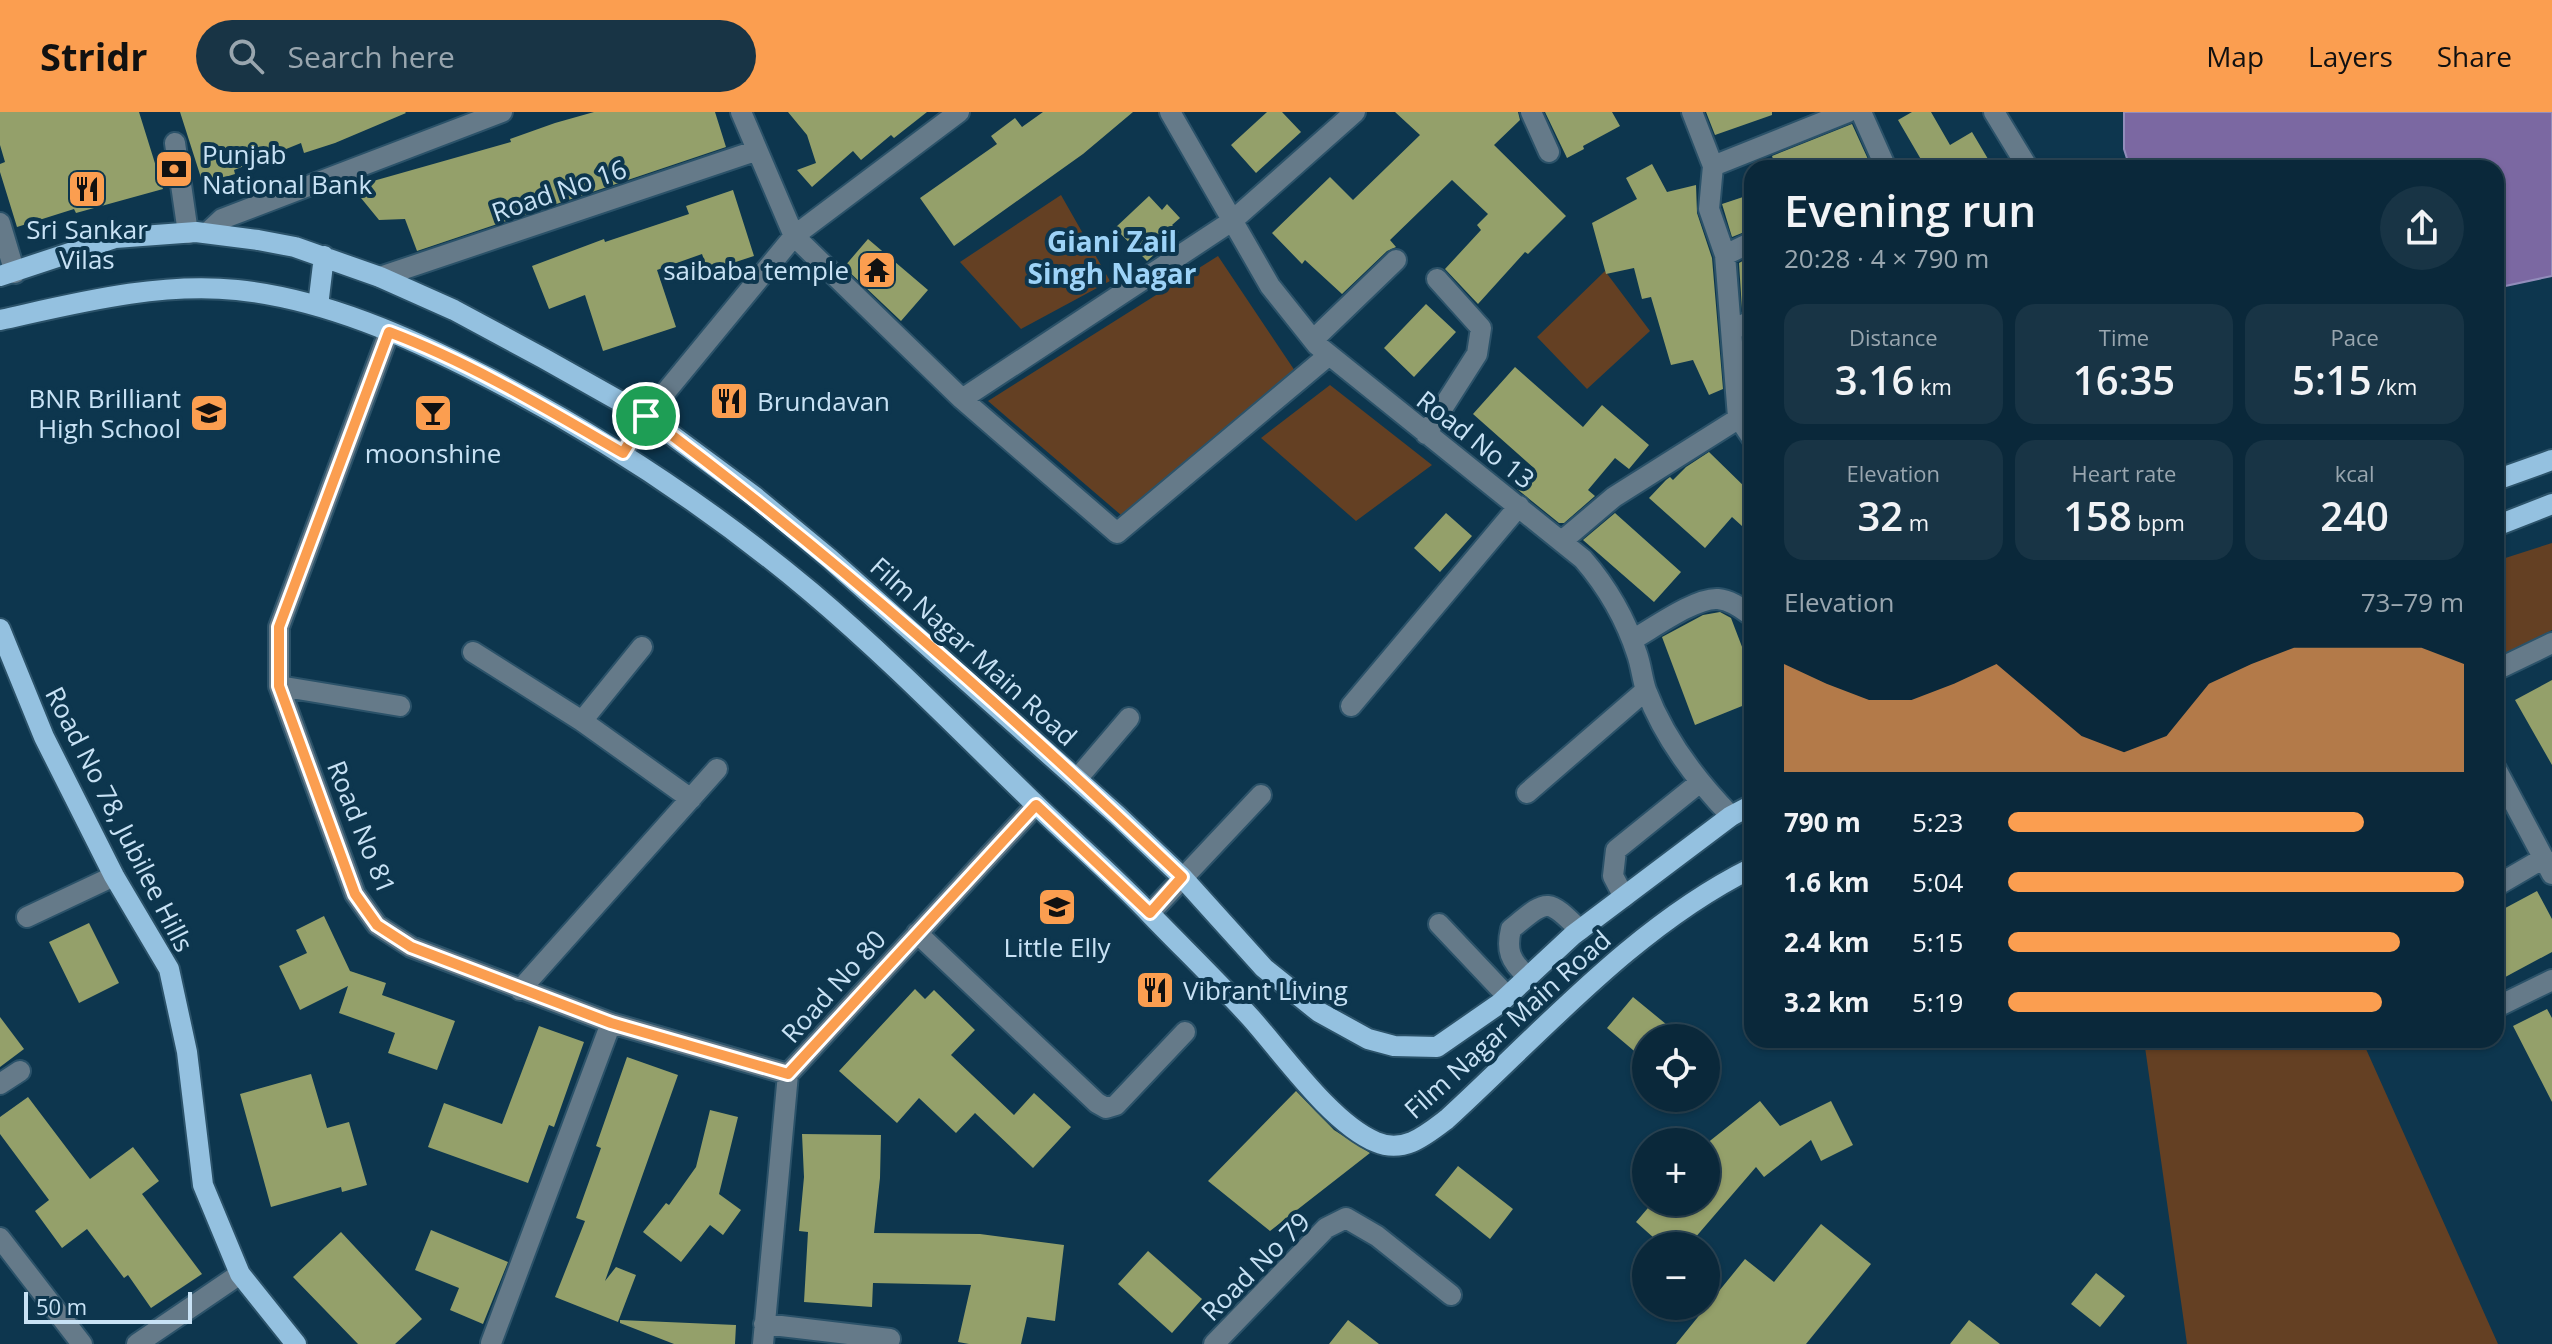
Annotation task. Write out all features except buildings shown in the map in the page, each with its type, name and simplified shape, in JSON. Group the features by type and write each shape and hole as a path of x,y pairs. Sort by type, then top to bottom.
{"main road":[{"name":"Film Nagar Main Road","path":"8,274 115,238 198,233 295,247 380,277 454,310 646,416 754,496 830,559 1077,779 1182,877 1264,968 1319,1012 1368,1039 1394,1046 1437,1047 1507,996 1580,930 1744,809"},
{"path":"318,306 324,256"},
{"name":"Film Nagar Main Road","path":"0,320 99,298 174,288 237,290 318,306 428,347 623,453 728,526 893,664 1150,913 1242,1008 1319,1097 1354,1129 1374,1142 1392,1147 1425,1136 1649,932 1722,883 1744,872"},
{"path":"2504,477 2552,460"},
{"path":"2504,523 2552,504"},
{"name":"Road No 78, Jubilee Hills","path":"0,629 44,737 114,876 169,969 187,1052 203,1185 240,1274 296,1344"}],"street":[{"path":"175,143 198,233 222,219 502,112"},
{"path":"741,112 755,151 794,236 962,399 1117,533 1329,355"},
{"path":"623,453 646,416 794,236 959,112"},
{"name":"Road No 13","path":"1170,112 1270,286 1313,340 1562,541 1583,559 1609,589 1632,640 1646,690 1699,783 1731,816"},
{"path":"962,399 1232,221 1355,112"},
{"path":"1531,112 1549,152"},
{"path":"1692,112 1713,166 1709,209 1725,255 1744,406"},
{"path":"1713,166 1848,112"},
{"path":"1861,112 1882,160"},
{"path":"1994,112 2023,160"},
{"name":"Road No 16","path":"380,277 755,151"},
{"path":"0,223 8,274"},
{"path":"1725,255 1744,246"},
{"path":"1313,340 1396,260"},
{"path":"1426,434 1477,354 1481,328 1437,279"},
{"path":"1733,330 1744,324"},
{"name":"Road No 81","path":"389,332 279,627 279,686 355,894 377,925 411,947 611,1023 788,1074"},
{"path":"1562,541 1614,497 1744,414"},
{"path":"1351,706 1519,506"},
{"path":"1632,640 1692,606 1714,599 1729,602 1744,611"},
{"path":"2504,666 2552,643"},
{"path":"582,721 642,647"},
{"path":"473,652 582,721 691,799"},
{"path":"279,686 400,706"},
{"path":"1527,793 1646,690"},
{"path":"1077,779 1129,718"},
{"path":"520,990 717,769"},
{"path":"1624,897 1613,876 1616,850 1699,783"},
{"path":"2504,784 2548,866 2504,883"},
{"path":"1150,913 1261,795"},
{"name":"Road No 80","path":"763,1334 788,1074 1036,805"},
{"path":"27,917 114,876"},
{"path":"1527,976 1514,965 1509,953 1511,929 1539,906 1547,905 1555,906 1580,930"},
{"path":"1439,924 1507,996"},
{"path":"917,933 1097,1103 1106,1108 1116,1105 1185,1032"},
{"path":"2504,1004 2552,980"},
{"path":"491,1343 611,1023"},
{"path":"0,1084 20,1071"},
{"name":"Road No 79","path":"1214,1344 1326,1228 1346,1218 1377,1236 1451,1295"},
{"path":"0,1238 82,1344"},
{"path":"137,1344 240,1274"},
{"path":"763,1334 890,1339"}],"shaded area":[{"path":"2124,112 2552,112 2552,276 2504,286 2504,160 2127,160 2124,149"},
{"path":"1061,195 1110,281 1021,329 960,262"},
{"path":"1218,256 1295,371 1128,521 988,401"},
{"path":"1605,271 1650,331 1587,389 1537,337"},
{"path":"1330,385 1432,465 1356,521 1261,438"},
{"path":"2552,543 2552,630 2507,655 2504,655 2504,558"},
{"path":"2145,1048 2366,1048 2498,1344 2187,1344"}],"place":[{"name":"Punjab National Bank","path":"174,169"},
{"name":"Sri Sankar Vilas","path":"87,189"},
{"name":"saibaba temple","path":"877,270"},
{"name":"Brundavan","path":"729,401"},
{"name":"BNR Brilliant High School","path":"209,413"},
{"name":"moonshine","path":"433,413"},
{"name":"Little Elly","path":"1057,907"},
{"name":"Vibrant Living","path":"1155,990"}],"district":[{"name":"Giani Zail Singh Nagar","path":"1112,257"}],"route":[{"path":"389,332 428,347 519,394 623,453 646,416 754,496 830,559 927,643 1182,877 1150,913 1036,805 788,1074 611,1023 411,947 377,925 355,894 279,686 279,627 389,332"}]}
